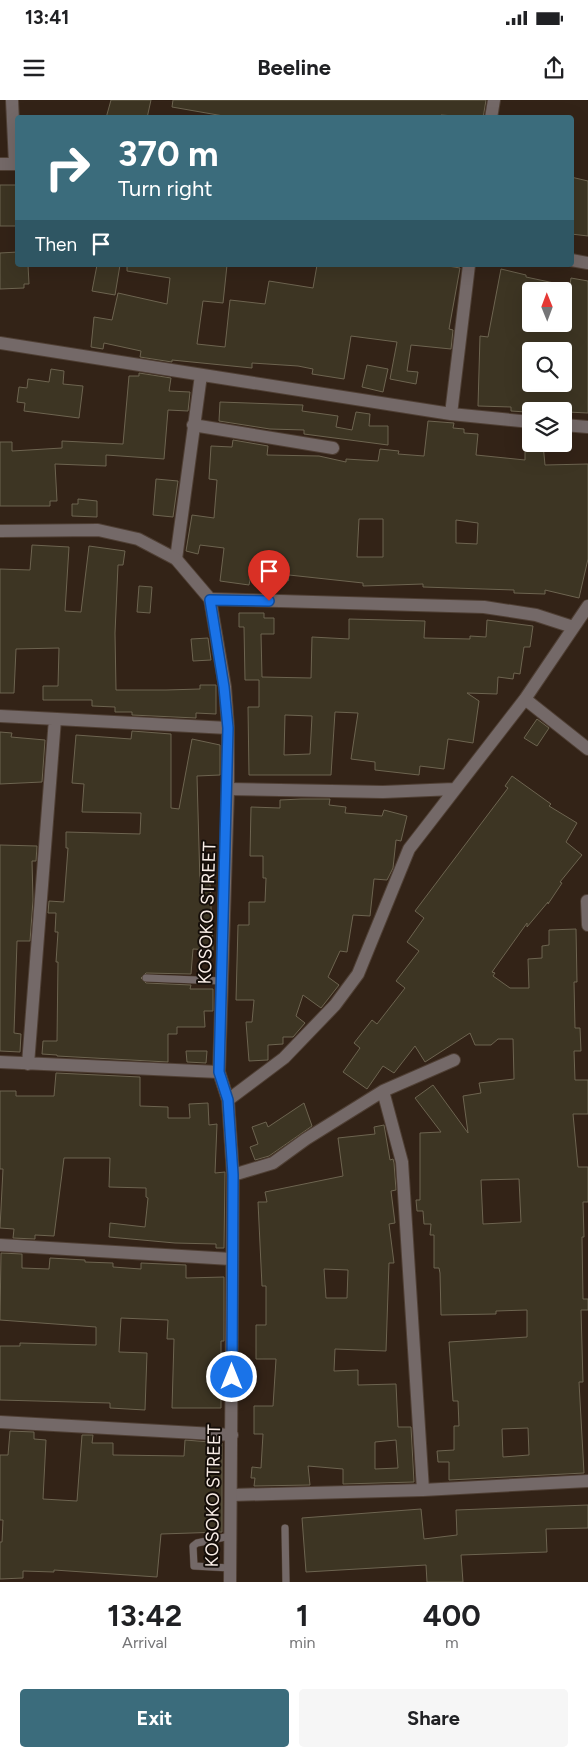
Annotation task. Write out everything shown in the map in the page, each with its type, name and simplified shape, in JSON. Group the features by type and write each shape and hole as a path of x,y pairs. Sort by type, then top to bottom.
{"street":[{"path":"0,164 15,164 12,100"},
{"path":"492,115 494,100"},
{"path":"574,261 588,263"},
{"path":"451,414 469,267"},
{"path":"0,343 451,414 522,421"},
{"path":"176,559 201,374"},
{"path":"193,426 333,448"},
{"path":"572,426 588,427"},
{"path":"0,531 98,530 138,539 176,559 210,600 484,608 536,615 573,627"},
{"name":"KOSOKO STREET","path":"210,600 224,687 228,728 228,789 219,1072 228,1100 233,1175 230,1582"},
{"path":"228,1100 284,1058 335,1005 358,974 409,849 525,699 588,606"},
{"path":"525,699 588,749"},
{"path":"0,716 228,728"},
{"path":"28,1064 55,719"},
{"path":"228,789 383,792 454,789"},
{"path":"587,901 588,925"},
{"path":"233,1175 273,1163 306,1139 383,1091 454,1060"},
{"path":"0,1062 219,1072"},
{"path":"383,1091 402,1162 423,1490"},
{"path":"0,1244 231,1259"},
{"path":"0,1422 232,1436"},
{"path":"232,1495 423,1490 588,1481"}],"lane":[{"path":"146,978 222,981"},
{"path":"285,1528 286,1582"},
{"path":"230,1536 197,1543 193,1549 194,1566 230,1568"}],"building":[{"path":"111,100 151,100 148,115 107,115"},
{"path":"173,100 486,100 484,115 218,115 172,107"},
{"path":"574,178 588,181 588,236 574,234"},
{"path":"0,185 15,185 15,226 0,226"},
{"path":"15,252 15,267 28,267 29,284 24,284 24,288 0,289 0,253"},
{"path":"97,267 120,267 115,295 92,291"},
{"path":"127,267 227,267 223,303 203,301 197,344 225,347 230,300 265,304 269,281 313,288 317,267 460,268 449,329 453,330 451,349 411,345 407,371 418,372 416,384 390,379 397,342 351,336 344,379 312,374 313,369 298,366 252,363 252,368 172,360 172,362 140,357 141,351 104,343 103,349 91,347 94,317 112,320 118,293 167,304 170,278 127,271"},
{"path":"501,269 549,282 522,282 522,332 572,332 571,278 588,281 588,413 572,412 572,402 522,402 522,412 511,411 511,407 478,406 480,336 488,337"},
{"path":"367,365 388,369 383,392 362,387"},
{"path":"51,369 64,371 63,384 83,386 79,418 24,411 25,403 17,402 19,387 27,388 28,379 49,382"},
{"path":"139,373 171,378 169,391 190,392 188,411 168,410 164,459 106,455 106,466 55,464 57,501 50,501 50,506 0,506 0,442 12,442 12,451 62,448 62,441 123,444 129,376 139,376"},
{"path":"220,402 303,405 302,411 338,416 336,427 352,430 356,412 370,414 369,426 388,426 388,445 304,434 304,430 270,429 219,421"},
{"path":"428,421 454,423 453,428 464,429 464,433 478,434 476,455 525,460 525,452 544,452 545,465 588,464 588,559 579,598 545,590 545,594 514,593 514,590 423,587 423,584 363,586 363,583 289,575 288,581 251,575 249,585 220,581 224,548 200,545 198,554 186,551 192,515 214,518 217,480 209,479 211,446 232,447 233,440 268,446 267,455 319,456 346,462 346,459 378,461 380,449 399,451 398,454 424,456","holes":["359,519 383,519 383,557 357,557","456,520 478,523 477,544 456,543"]},
{"path":"156,479 178,481 173,517 153,515"},
{"path":"78,499 97,501 97,517 72,516 72,504 78,504"},
{"path":"32,545 69,547 65,611 81,612 89,546 125,551 123,565 118,565 115,633 116,690 200,689 200,685 216,685 216,714 196,713 196,718 132,715 132,712 115,712 115,707 92,706 92,700 43,700 43,686 58,686 59,648 16,649 14,693 0,693 0,569 30,570"},
{"path":"139,586 152,587 150,613 137,612"},
{"path":"239,613 264,613 264,618 274,618 274,634 261,634 262,677 311,678 312,637 349,639 349,619 425,621 424,638 470,639 470,636 486,637 487,620 533,626 530,647 524,647 520,674 514,673 513,679 498,677 497,694 467,693 479,701 473,743 448,739 444,769 420,766 419,775 375,770 375,762 351,759 358,713 335,712 331,775 249,775 248,707 259,707 259,680 245,680 244,627 239,627","holes":["285,715 312,716 310,754 284,755"]},
{"path":"208,638 211,660 193,661 191,639"},
{"path":"537,719 549,728 537,746 524,738"},
{"path":"132,731 171,734 171,808 179,809 192,739 220,745 220,775 197,776 200,883 210,884 213,950 193,949 191,974 146,973 141,978 146,983 191,985 190,989 213,989 213,1011 204,1011 205,1027 177,1027 177,1034 168,1034 168,1062 42,1054 43,1041 57,1041 58,962 56,962 58,932 55,932 56,913 48,913 49,901 64,902 68,848 66,848 66,832 140,834 141,813 82,812 84,784 72,783 76,735 131,739"},
{"path":"0,732 12,733 11,737 45,740 42,782 0,784"},
{"path":"512,776 551,804 549,806 577,823 566,842 582,855 560,882 562,883 548,904 548,902 527,927 527,923 492,972 495,973 493,976 510,988 529,988 528,959 542,958 542,946 549,945 549,930 576,929 577,982 574,982 575,1028 580,1028 581,1051 574,1051 575,1080 588,1080 588,1114 573,1114 578,1167 588,1167 588,1202 583,1202 584,1237 582,1237 583,1299 588,1299 588,1310 581,1310 583,1382 579,1382 584,1473 449,1480 449,1462 438,1462 437,1451 454,1450 454,1426 459,1426 458,1401 453,1401 449,1342 527,1337 527,1310 496,1311 496,1314 441,1315 440,1273 439,1268 434,1268 434,1235 430,1235 431,1224 424,1224 423,1211 417,1211 416,1200 420,1200 420,1133 441,1132 415,1098 433,1085 468,1133 463,1096 481,1093 479,1083 514,1079 513,1039 498,1039 491,1045 475,1045 470,1033 425,1062 415,1046 394,1073 383,1066 367,1089 343,1072 360,1048 354,1043 372,1020 377,1024 405,988 396,981 419,951 407,942 424,918 415,911 508,788 505,786","holes":["519,1179 521,1222 483,1224 481,1180","528,1428 529,1455 503,1457 502,1429"]},
{"path":"330,799 329,805 346,807 345,813 382,816 384,810 407,816 401,841 396,840 393,868 387,880 374,879 370,916 353,915 347,952 340,951 328,977 339,985 321,1008 303,995 296,1016 305,1023 293,1037 283,1037 283,1044 268,1045 268,1060 249,1061 246,1022 252,1022 254,1000 236,1000 238,925 249,925 249,902 265,902 266,878 263,878 263,856 250,856 251,807 280,808 280,800"},
{"path":"0,845 37,846 36,861 32,861 33,900 30,941 17,941 14,1033 21,1034 20,1052 0,1051"},
{"path":"186,1051 207,1051 206,1063 187,1062"},
{"path":"56,1073 140,1077 140,1106 168,1107 168,1118 190,1118 189,1104 208,1103 209,1125 217,1124 215,1173 225,1172 224,1248 216,1248 216,1244 175,1243 109,1237 110,1223 145,1227 148,1198 146,1197 146,1188 109,1187 110,1158 64,1158 54,1236 35,1235 35,1239 13,1238 14,1229 0,1228 3,1169 0,1169 0,1091 16,1091 16,1096 54,1096"},
{"path":"304,1103 312,1126 269,1156 255,1160 250,1147 258,1144 252,1127 266,1122 268,1127"},
{"path":"384,1125 390,1160 393,1159 394,1163 396,1190 391,1191 395,1223 389,1224 394,1263 389,1263 386,1351 335,1349 334,1371 358,1370 358,1385 396,1384 398,1427 411,1427 414,1482 343,1484 343,1469 308,1466 310,1485 254,1486 255,1478 251,1478 252,1467 261,1468 263,1434 254,1434 254,1406 273,1406 276,1359 256,1359 256,1325 266,1325 266,1286 262,1286 258,1202 267,1202 265,1192 343,1176 338,1138 375,1134 374,1127","holes":["324,1269 348,1270 347,1298 326,1298","396,1440 398,1468 375,1469 375,1442"]},
{"path":"1,1253 22,1254 22,1268 49,1269 50,1258 113,1263 113,1267 141,1269 141,1263 186,1265 186,1278 224,1277 224,1341 221,1341 221,1408 172,1408 174,1339 167,1339 168,1320 121,1318 119,1352 147,1353 145,1410 110,1408 110,1403 0,1400 0,1346 20,1346 20,1343 96,1345 96,1327 0,1320"},
{"path":"10,1431 34,1432 34,1439 46,1440 43,1499 77,1501 82,1435 93,1435 92,1443 113,1443 113,1455 184,1456 185,1440 222,1443 222,1532 161,1534 157,1577 54,1570 54,1572 23,1571 23,1578 0,1579 0,1542 2,1542 3,1520 0,1520 0,1455 8,1455"},
{"path":"588,1505 588,1528 546,1529 547,1552 461,1555 463,1582 427,1582 426,1565 306,1572 302,1518 421,1509 424,1539 457,1535 456,1510"}],"route":[{"path":"232,1377 231,1259 233,1175 228,1100 219,1072 228,789 228,728 224,687 210,600 269,601"}]}
